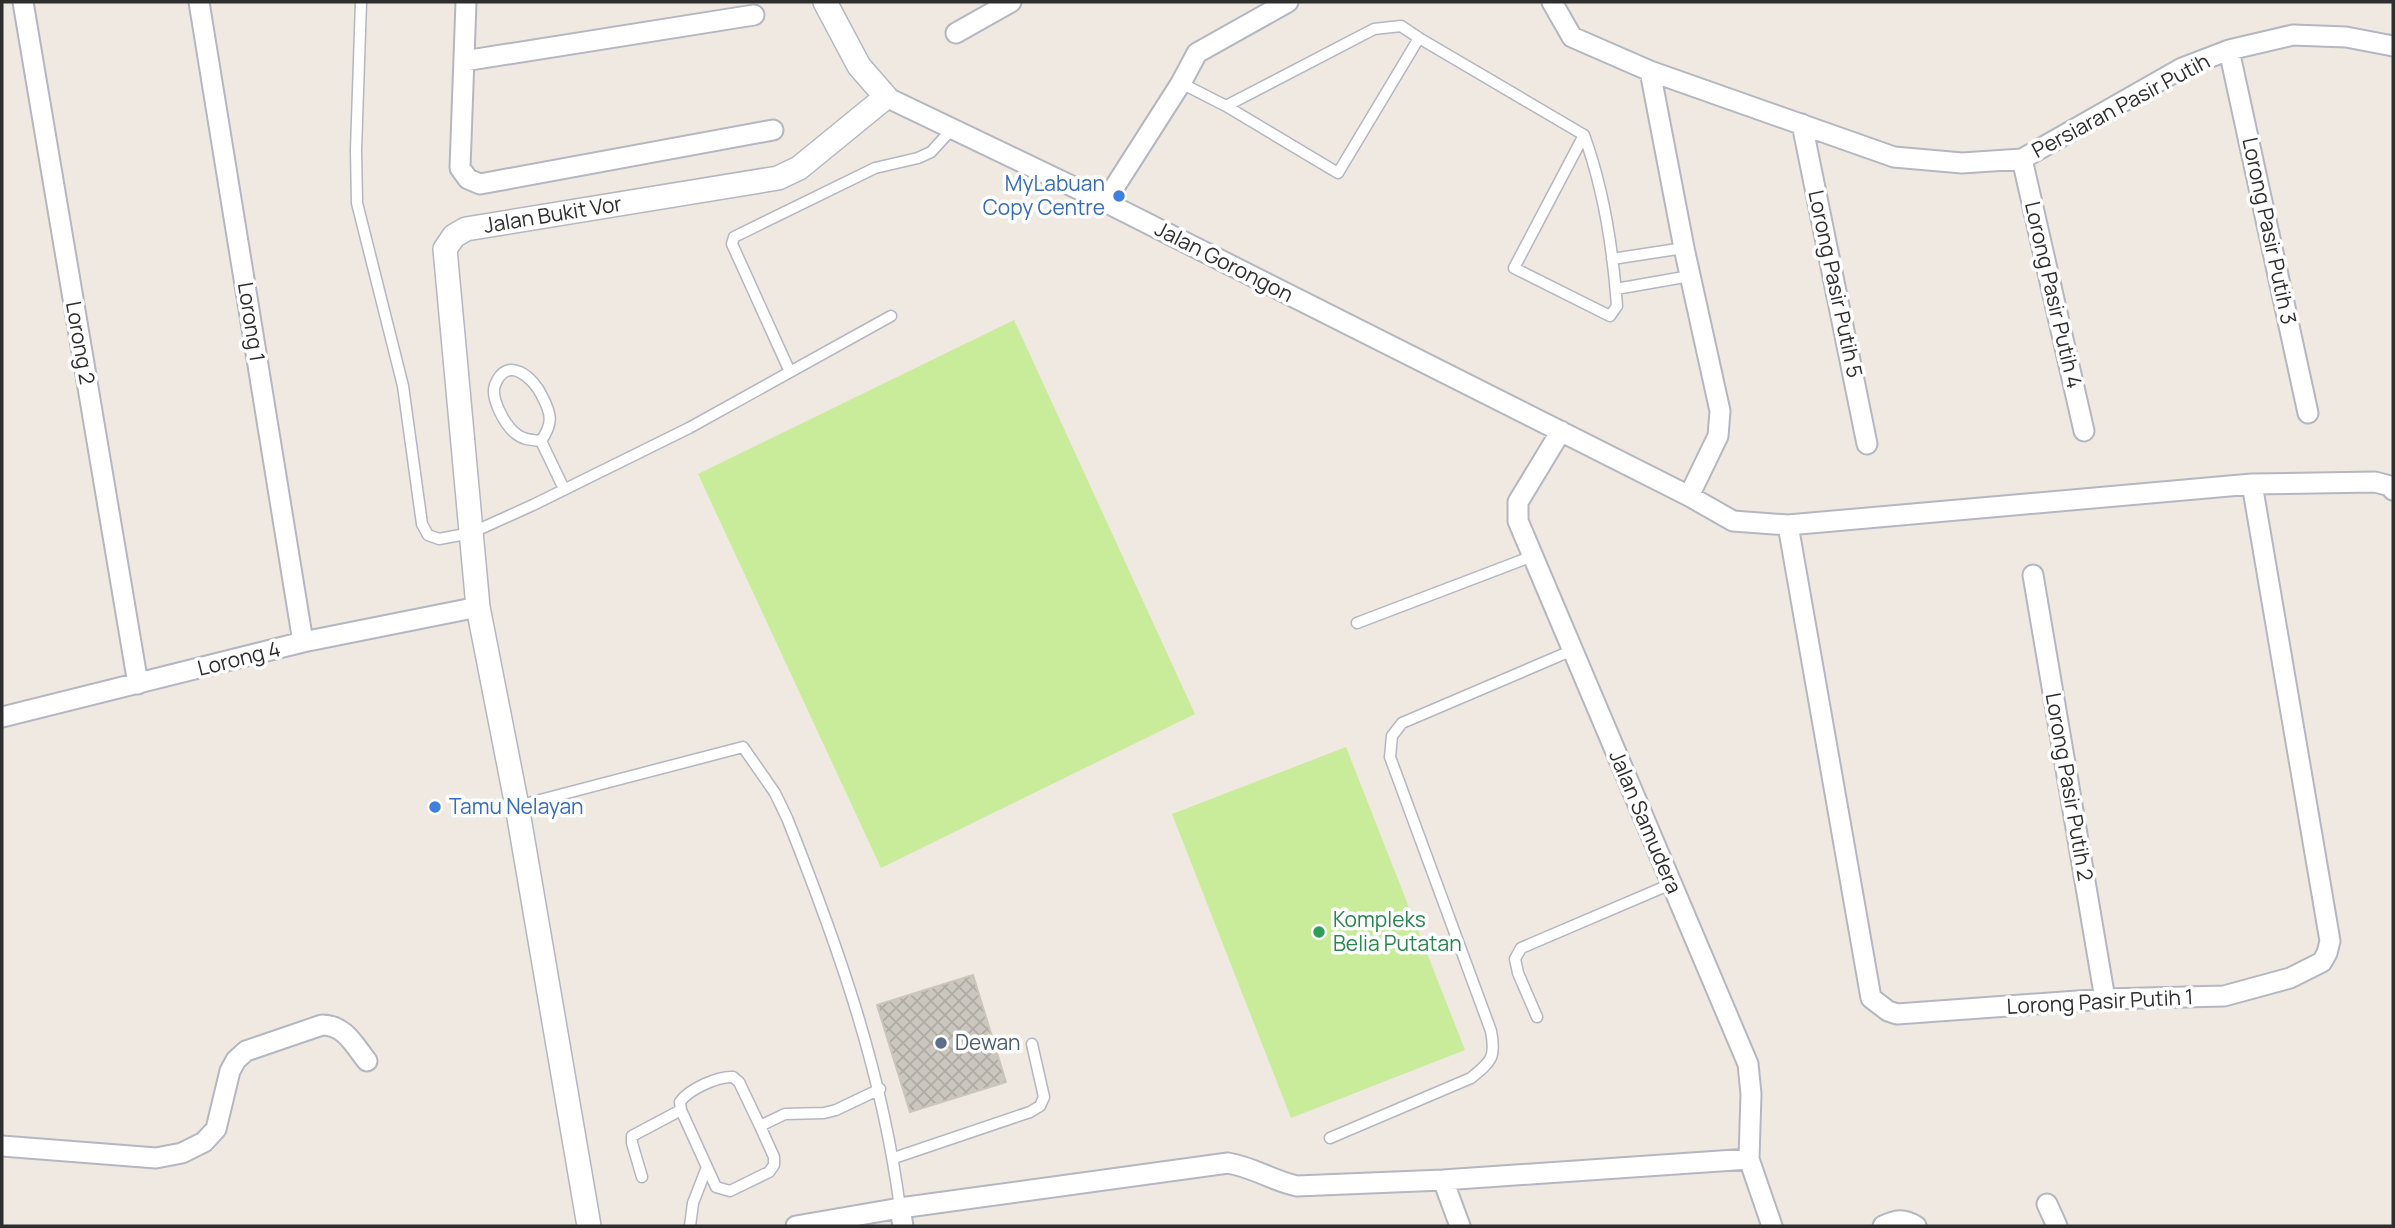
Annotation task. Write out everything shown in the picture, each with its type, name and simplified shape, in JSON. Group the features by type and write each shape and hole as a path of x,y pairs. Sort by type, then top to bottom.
{"street":[{"name":"Lorong 2","path":"23,2 138,684"},
{"name":"Lorong 1","path":"199,2 303,642"},
{"path":"466,2 460,168 468,179 480,184 773,130"},
{"path":"825,2 859,66 886,97"},
{"path":"956,33 1011,2"},
{"path":"1105,202 1181,83 1197,53 1289,2"},
{"name":"Persiaran Pasir Putih","path":"1552,2 1573,37 1650,71 1894,157 1962,163 2022,159 2182,68 2230,50 2292,35 2346,37 2393,46"},
{"path":"464,61 754,15"},
{"name":"Lorong Pasir Putih 3","path":"2230,50 2308,413"},
{"path":"1650,71 1684,248 1720,411 1718,436 1689,496"},
{"name":"Jalan Bukit Vor","path":"589,1226 517,806 478,607 445,249 454,236 466,229 778,178 799,168 886,97"},
{"name":"Jalan Gorongon","path":"886,97 1105,202 1689,496 1733,521 1788,524 2252,484 2375,482 2390,486 2393,490"},
{"name":"Lorong Pasir Putih 5","path":"1802,124 1867,444"},
{"name":"Lorong Pasir Putih 4","path":"2022,159 2084,431"},
{"name":"Jalan Samudera","path":"1561,431 1518,502 1518,521 1748,1064 1751,1094 1749,1159 1772,1226"},
{"name":"Lorong Pasir Putih 1","path":"1788,524 1871,998 1897,1014 2105,999 2224,996 2290,978 2322,962 2328,953 2330,941 2252,484"},
{"name":"Lorong Pasir Putih 2","path":"2033,575 2105,999"},
{"name":"Lorong 4","path":"2,717 303,642 478,607"},
{"path":"2,1146 156,1158 182,1153 204,1142 216,1129 230,1070 246,1051 321,1025 333,1025 342,1031 367,1061"},
{"path":"796,1226 902,1217 1228,1163 1249,1167 1282,1183 1297,1186 1443,1180 1749,1159"},
{"path":"1443,1180 1460,1226"},
{"path":"2047,1204 2057,1226"},
{"path":"1883,1226 1895,1220 1906,1220 1916,1226"}],"lane":[{"path":"361,2 357,203 403,386 422,524 428,535 439,539 471,533 689,428 891,316"},
{"path":"1226,106 1374,29 1401,26 1584,135 1593,160 1612,260 1617,306 1610,316 1514,268 1584,135"},
{"path":"1181,83 1226,106 1338,173 1419,38"},
{"path":"790,372 732,244 734,237 875,168 918,159 931,152 952,129"},
{"path":"1612,260 1684,248"},
{"path":"1616,289 1690,276"},
{"path":"509,370 522,371 533,380 542,394 550,413 550,427 541,441 525,439 514,433 500,410 494,388 499,377 509,370"},
{"path":"541,441 564,489"},
{"path":"1357,623 1533,556"},
{"path":"1330,1138 1471,1078 1487,1066 1495,1051 1486,1018 1391,757 1392,736 1402,723 1573,650"},
{"path":"517,806 743,747 775,793 796,840 863,1027 880,1089 894,1158 902,1217"},
{"path":"1536,1017 1518,973 1515,959 1521,948 1671,884"},
{"path":"894,1158 1030,1112 1040,1106 1044,1097 1032,1044"},
{"path":"725,1077 733,1077 739,1082 760,1126 774,1157 774,1165 769,1172 730,1191 723,1191 716,1187 681,1110 680,1102 684,1096 725,1077"},
{"path":"760,1126 785,1114 836,1110 880,1089"},
{"path":"642,1177 632,1136 681,1110"},
{"path":"690,1226 693,1203 707,1167"}],"green space":[{"path":"1014,320 1195,714 881,868 698,474"},
{"name":"Kompleks Belia Putatan","path":"1346,747 1465,1050 1291,1118 1172,814"}],"building":[{"name":"Dewan","path":"973,975 1006,1082 910,1112 877,1005"}],"place":[{"name":"MyLabuan Copy Centre","path":"1119,196"},
{"name":"Tamu Nelayan","path":"435,807"},
{"name":"Kompleks Belia Putatan","path":"1319,932"},
{"name":"Dewan","path":"941,1043"}]}
